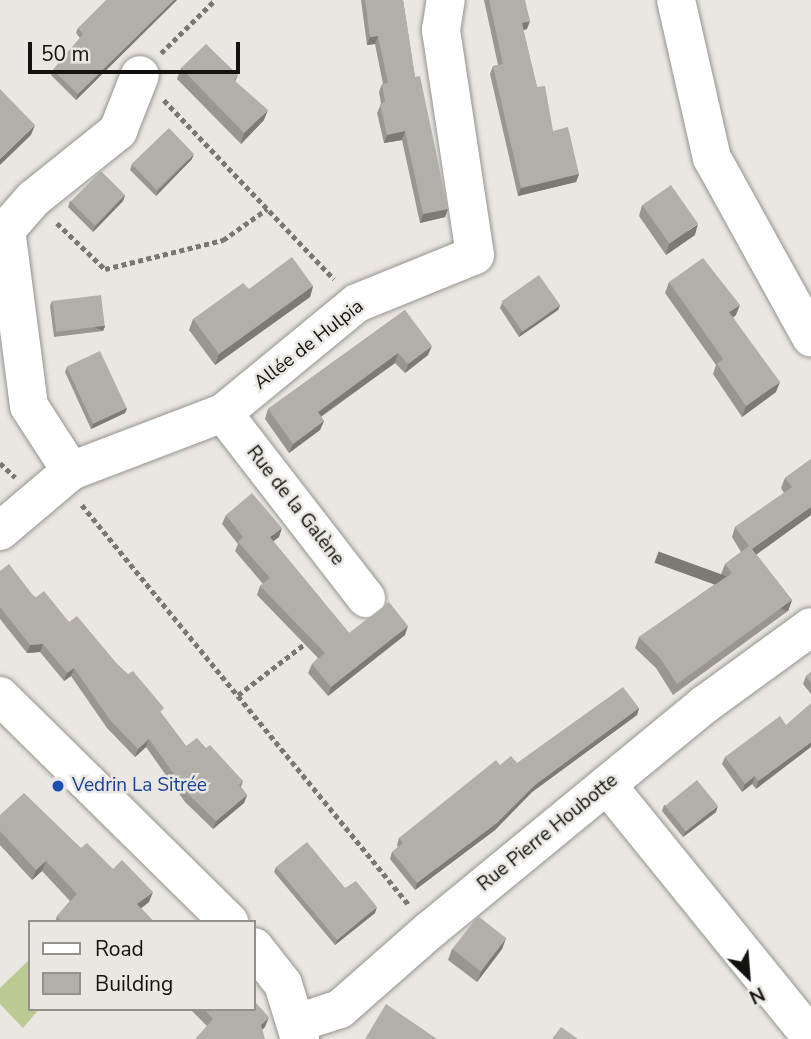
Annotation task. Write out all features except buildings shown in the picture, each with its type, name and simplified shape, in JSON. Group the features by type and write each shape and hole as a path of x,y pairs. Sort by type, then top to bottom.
{"street":[{"name":"Allée de Hulpia","path":"0,531 66,476 223,413 357,303 475,255 441,30 446,0"},
{"path":"676,0 712,158 811,337"},
{"path":"66,476 29,405 6,230 33,199 118,131 141,75"},
{"name":"Rue de la Galène","path":"223,413 366,598"},
{"name":"Rue Pierre Houbotte","path":"299,1031 340,1009 430,930 607,785 811,627"},
{"path":"0,696 227,920"},
{"path":"607,785 811,1037"},
{"path":"256,950 283,984 299,1031"}],"path":[{"path":"215,0 141,75 357,303"},
{"path":"33,199 105,269 223,240 267,209"},
{"path":"66,476 238,695 430,930"},
{"path":"238,695 313,637"}],"green space":[{"path":"28,961 28,1011 37,1011 23,1028 0,1004 0,988"}],"place":[{"name":"Vedrin La Sitrée","path":"58,786"}]}
